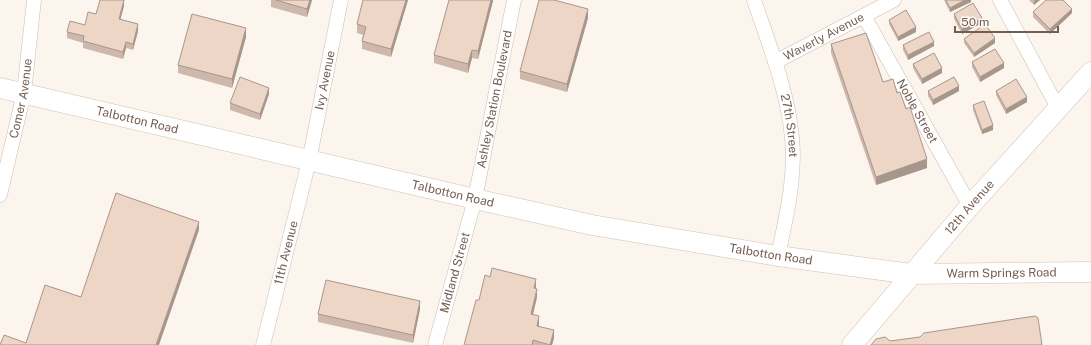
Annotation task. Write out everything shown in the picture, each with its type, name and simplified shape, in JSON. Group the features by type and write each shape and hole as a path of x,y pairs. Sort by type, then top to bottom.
{"main road":[{"name":"12th Avenue","path":"852,345 970,206 1091,72"},
{"name":"Talbotton Road","path":"0,88 309,161 592,225 778,256 911,274"},
{"name":"Warm Springs Road","path":"911,274 1091,272"}],"street":[{"name":"Comer Avenue","path":"0,195 24,94 34,0"},
{"name":"Ivy Avenue","path":"309,161 341,0"},
{"name":"Ashley Station Boulevard","path":"474,199 514,0"},
{"name":"27th Street","path":"754,0 775,62 789,112 793,139 790,193 778,256"},
{"name":"Waverly Avenue","path":"775,62 894,0"},
{"path":"1000,0 1058,108"},
{"name":"Noble Street","path":"864,16 970,206"},
{"name":"11th Avenue","path":"263,345 309,161"},
{"name":"Midland Street","path":"435,345 474,199"}],"building":[{"path":"100,0 124,0 119,19 138,24 133,44 126,42 123,52 83,41 84,36 67,32 70,21 85,25 88,12 96,14"},
{"path":"276,0 310,0 307,9"},
{"path":"363,0 406,0 391,49 362,41 366,27 357,24"},
{"path":"449,0 491,0 478,51 472,50 468,64 434,55"},
{"path":"539,0 554,0 588,9 567,84 520,71"},
{"path":"946,0 965,0 950,8"},
{"path":"1046,0 1063,0 1072,9 1050,29 1033,12"},
{"path":"973,3 982,18 962,29 954,14"},
{"path":"906,10 916,27 898,37 889,20"},
{"path":"192,14 246,28 232,79 178,65"},
{"path":"985,24 995,38 974,53 964,39"},
{"path":"929,32 934,42 908,55 903,45"},
{"path":"866,33 883,82 893,79 897,93 900,92 906,109 910,107 927,159 876,177 831,44"},
{"path":"995,49 1004,63 980,77 972,62"},
{"path":"934,53 942,68 922,79 913,64"},
{"path":"240,77 269,88 260,114 230,103"},
{"path":"954,77 959,86 933,100 928,91"},
{"path":"1016,79 1027,97 1006,109 996,91"},
{"path":"984,101 993,125 982,130 973,105"},
{"path":"116,193 199,222 156,345 0,345 4,335 26,343 45,285 81,297"},
{"path":"492,268 536,279 534,288 537,289 531,314 539,316 537,326 554,330 550,345 533,340 532,345 464,345 476,300 479,300 485,275 490,277"},
{"path":"326,280 420,301 413,335 318,314"},
{"path":"1035,316 1038,318 1042,345 871,345 876,339 885,337 890,341 920,337 924,333"}]}
